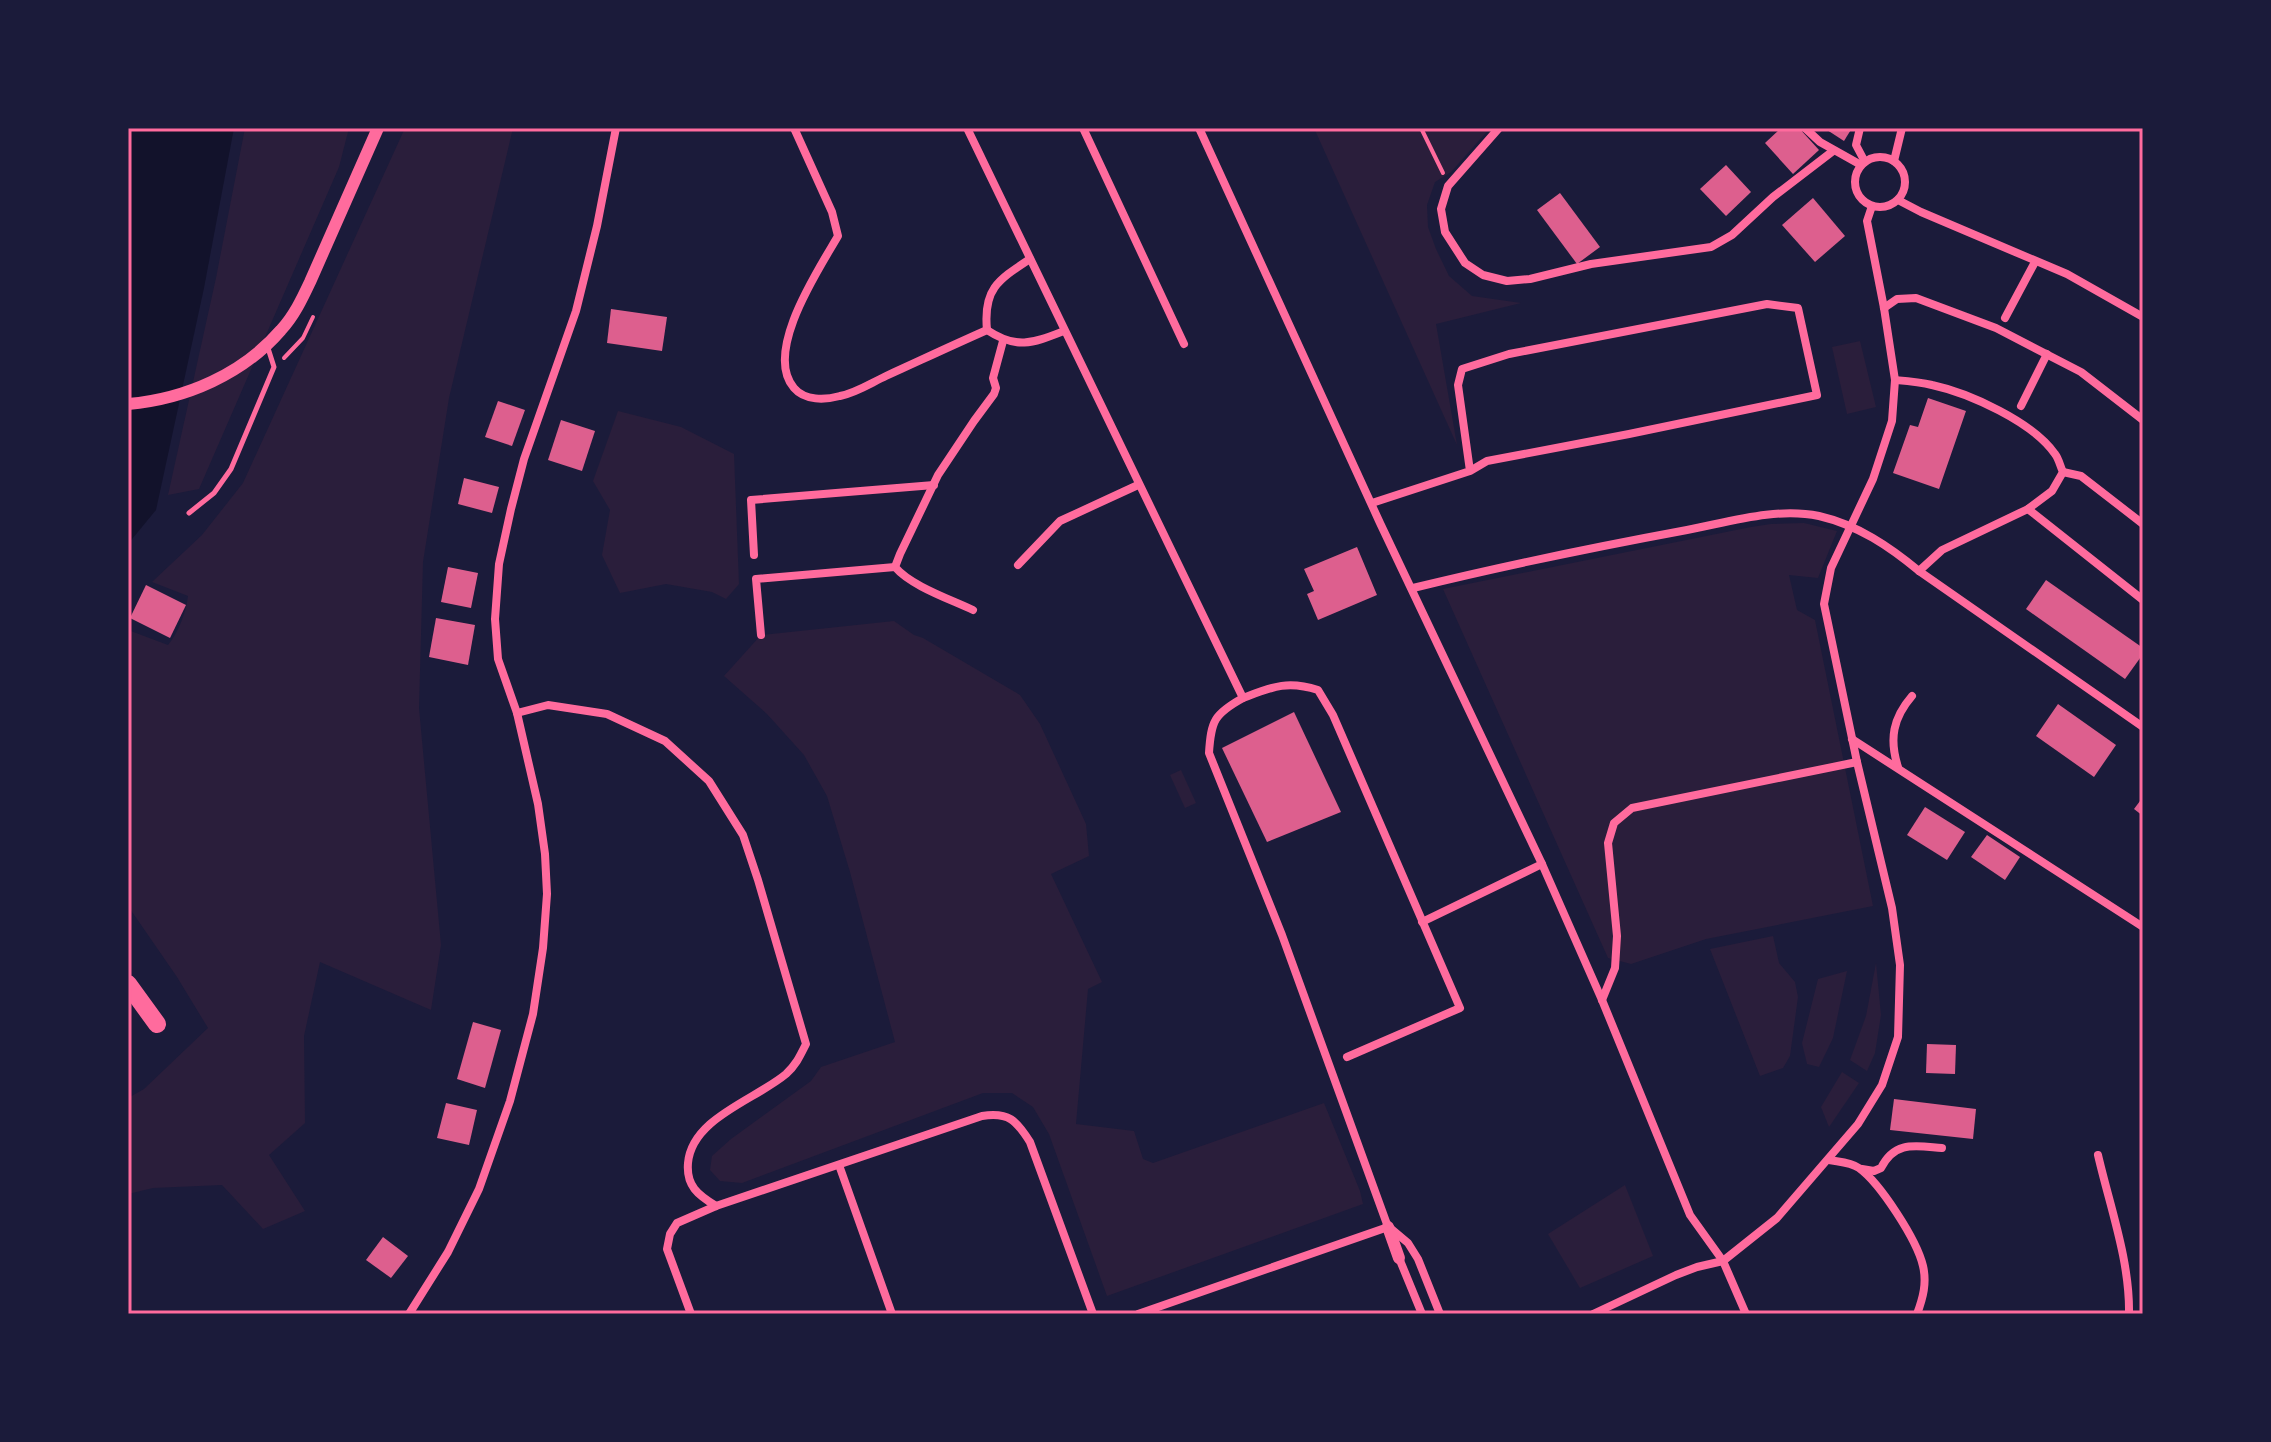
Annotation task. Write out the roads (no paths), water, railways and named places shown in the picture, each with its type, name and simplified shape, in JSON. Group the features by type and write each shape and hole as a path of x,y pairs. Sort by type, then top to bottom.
{"highway":[{"path":"128,984 157,1024"}],"street":[{"path":"128,404 184,394 232,371 283,329 298,307 378,128"},
{"path":"409,1314 448,1252 479,1189 510,1101 533,1014 543,948 547,894 545,854 538,804 517,713 498,659 495,619 499,564 524,459 579,297 616,128"},
{"path":"794,128 832,212 838,236 790,329 785,366 791,384 800,394 813,398 842,396 987,330"},
{"path":"967,128 1243,698"},
{"path":"1083,128 1184,344"},
{"path":"1199,128 1542,864 1602,1000 1690,1215 1723,1261 1746,1314"},
{"path":"1499,128 1448,186 1441,209 1445,232 1465,263 1483,275 1507,281 1530,279 1591,264 1711,247 1732,235 1773,197 1833,151"},
{"path":"1805,128 1833,151 1863,163"},
{"path":"1860,128 1856,145 1863,163"},
{"path":"1894,161 1902,128"},
{"path":"1883,157 1894,161 1905,176 1905,186 1898,200 1884,207 1872,206 1857,192 1855,177 1863,163 1871,158 1883,157"},
{"path":"1898,200 2067,274 2143,317"},
{"path":"1593,1314 1676,1275 1723,1261 1777,1218 1858,1124 1882,1085 1898,1037 1900,965 1892,908 1824,604 1831,568 1873,479 1892,421 1895,380 1867,221 1872,206"},
{"path":"987,330 985,309 992,291 1007,273 1030,259"},
{"path":"2005,318 2035,262"},
{"path":"1884,308 1897,299 1916,298 1996,328 2081,372 2143,420"},
{"path":"1372,503 1470,471 1487,461 1817,395 1798,308 1767,304 1509,354 1462,369 1458,385 1470,471"},
{"path":"987,330 1003,341 1036,342 1064,331"},
{"path":"895,567 951,454 994,394 993,378 1003,341"},
{"path":"2021,406 2047,354"},
{"path":"1895,380 1932,385 1963,395 2003,414 2034,433 2056,455 2063,472"},
{"path":"1919,571 1942,550 2028,509 2052,491 2063,472"},
{"path":"2063,472 2081,476 2143,524"},
{"path":"754,555 751,500 934,485"},
{"path":"1018,565 1060,521 1138,485"},
{"path":"2028,509 2143,600"},
{"path":"1413,588 1497,567 1667,533 1785,513 1820,516 1870,535 1893,550 2143,727"},
{"path":"895,567 924,587 973,610"},
{"path":"761,635 756,579 895,567"},
{"path":"1347,1057 1460,1008 1333,715 1318,690 1299,684 1272,687 1223,709 1211,728 1209,753 1282,935 1422,1314"},
{"path":"1898,768 1893,751 1893,729 1901,709 1912,696"},
{"path":"517,713 548,705 607,714 665,741 709,781 743,835 806,1044 798,1062 784,1076 741,1102 695,1140 689,1152 689,1183 698,1194 716,1206"},
{"path":"1852,739 2143,927"},
{"path":"1602,1000 1615,968 1617,936 1608,843 1614,823 1632,808 1857,762"},
{"path":"1422,922 1542,864"},
{"path":"691,1314 667,1249 670,1234 677,1223 716,1206 982,1116 998,1114 1018,1122 1030,1142 1093,1314"},
{"path":"1829,1160 1874,1171 1906,1145 1942,1148"},
{"path":"2098,1155 2125,1269 2129,1314"},
{"path":"839,1165 892,1314"},
{"path":"1860,1168 1882,1192 1905,1227 1923,1265 1924,1294 1917,1314"},
{"path":"1138,1314 1388,1227"},
{"path":"1388,1227 1408,1243 1418,1259 1440,1314"}],"lane":[{"path":"189,513 214,493 231,469 274,367 267,345"}]}
